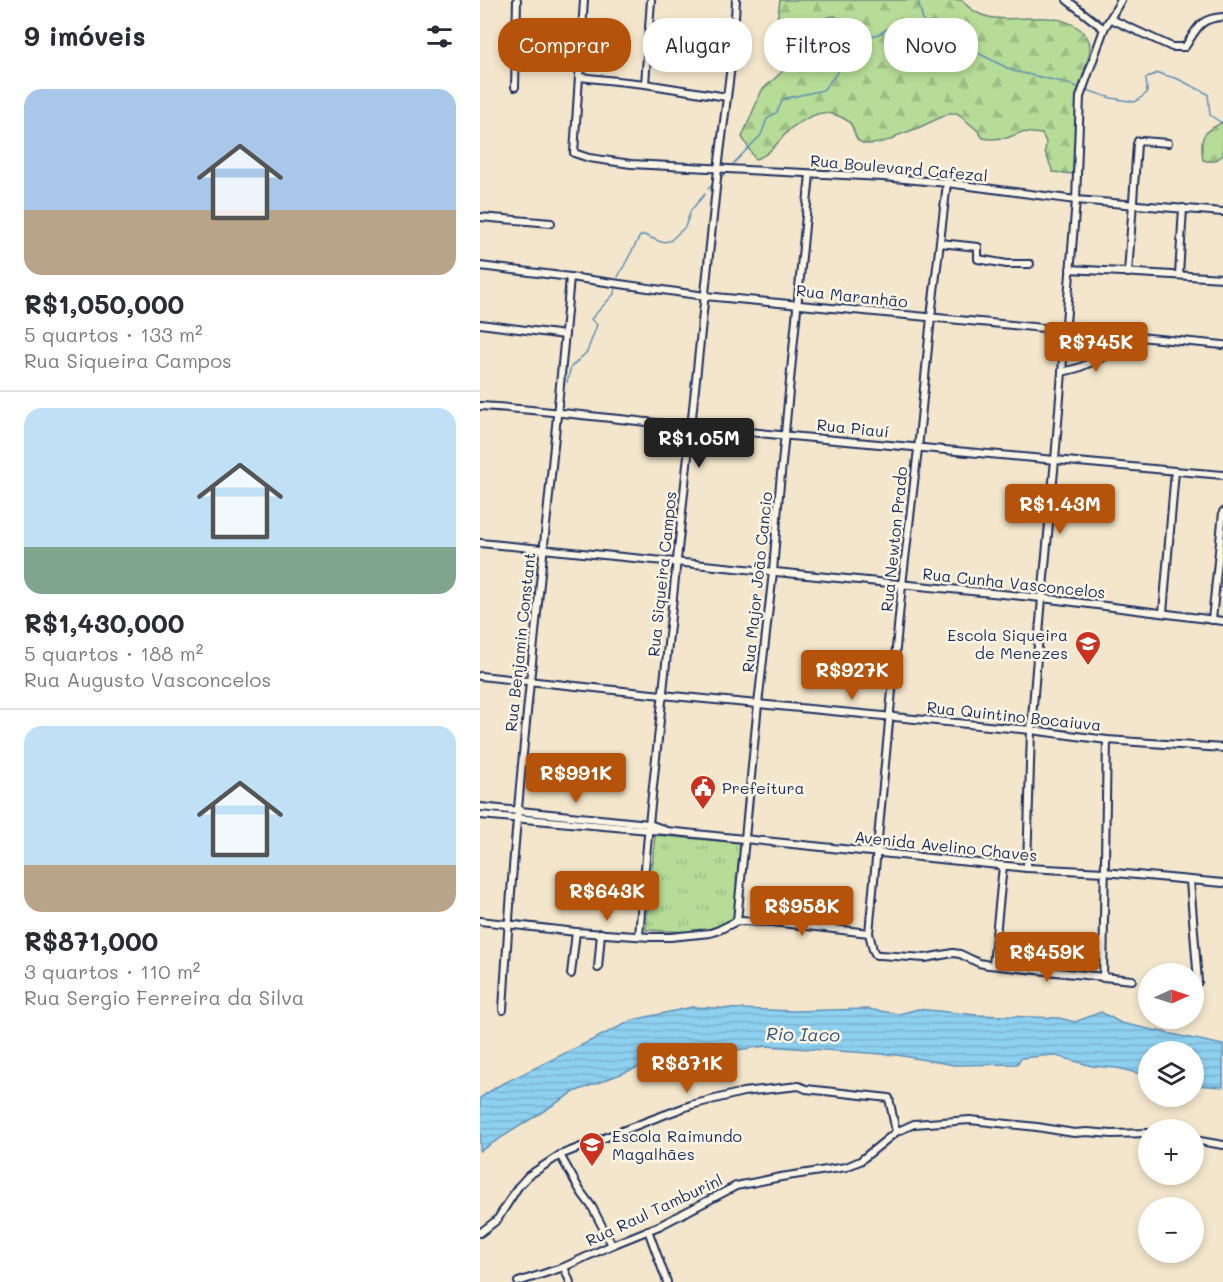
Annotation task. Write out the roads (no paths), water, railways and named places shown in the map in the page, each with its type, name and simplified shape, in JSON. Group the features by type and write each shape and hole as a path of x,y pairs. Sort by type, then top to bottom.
{"street":[{"path":"515,87 517,0"},
{"path":"584,0 579,77 645,84 727,97"},
{"path":"645,84 651,0"},
{"name":"Rua Siqueira Campos","path":"639,935 662,695 718,169 733,50 736,0"},
{"path":"1067,0 1104,30"},
{"path":"1027,868 1031,730 1066,330 1076,200 1080,97 1104,30 1121,0"},
{"path":"1111,19 1172,47 1180,48 1185,47 1202,22 1223,17"},
{"name":"Rua Boulevard Cafezal","path":"579,77 574,153 589,158 631,164 883,177 1076,200 1223,212"},
{"path":"1128,273 1138,141 1168,143"},
{"name":"Rua Major João Cancio","path":"737,921 810,174"},
{"name":"Rua Newton Prado","path":"869,933 902,585 947,183"},
{"path":"1179,275 1183,208"},
{"path":"480,217 551,223"},
{"path":"940,243 978,247 978,259 1007,264 1030,264"},
{"name":"Rua Maranhão","path":"480,266 705,296 1223,345"},
{"path":"1070,269 1223,278"},
{"name":"Rua Benjamin Constant","path":"503,1010 517,814 559,412 570,277"},
{"path":"480,324 565,335"},
{"path":"1062,372 1078,368 1120,350"},
{"name":"Rua Piauí","path":"480,406 1223,475"},
{"path":"1163,613 1175,471"},
{"path":"1212,620 1223,512"},
{"name":"Rua Cunha Vasconcelos","path":"480,543 1042,598 1223,621"},
{"name":"Rua Quintino Bocaiuva","path":"480,676 1031,730 1107,740 1223,748"},
{"path":"1103,978 1107,740"},
{"name":"Avenida Avelino Chaves","path":"480,807 517,814 649,827 666,831 1003,866 1223,883"},
{"name":"Avenida Avelino Chaves","path":"480,814 517,814"},
{"path":"993,965 1003,866"},
{"path":"1190,881 1196,963"},
{"path":"480,921 576,932 670,937 710,933 737,921 772,922 869,933 876,955 925,958 953,953 979,963 1132,980"},
{"path":"571,974 576,932"},
{"path":"598,968 601,933"},
{"path":"480,1233 497,1220 518,1187 528,1176 560,1155 691,1105 743,1092 799,1086 806,1089 889,1098 896,1132"},
{"name":"Rua Raul Tamburinl","path":"518,1282 564,1267 648,1230 736,1186 846,1167 861,1161 896,1132 914,1124 970,1120 1074,1133 1138,1133"},
{"path":"1204,1142 1223,1145"},
{"path":"560,1155 612,1245"},
{"path":"648,1230 667,1282"},
{"path":"564,1267 570,1282"}],"water":[{"name":"Rio Iaco","path":"692,1007 793,1011 867,1009 899,1014 918,1009 977,1015 1059,1018 1075,1022 1101,1012 1121,1023 1138,1027 1138,1029 1149,1029 1223,1045 1223,1087 1204,1086 1204,1041 1138,1041 1138,1073 1117,1068 1092,1066 1053,1055 1021,1058 1017,1064 954,1065 897,1055 766,1046 644,1065 574,1092 480,1151 480,1098 498,1086 633,1020"}],"waterway":[{"path":"918,0 924,25 1013,71 1080,88"},
{"path":"733,164 761,135 767,119 777,112 783,99 823,90 850,57 850,41 884,31"},
{"path":"1084,89 1111,98 1135,102 1147,93 1146,78 1158,73 1178,79 1208,94 1210,115 1223,124"},
{"path":"720,178 727,172"},
{"path":"708,189 714,183"},
{"path":"618,277 640,236 644,235 661,242 670,241 685,227 691,210 705,194"},
{"path":"567,382 571,367 587,352 597,325 591,319 614,294 615,287"}],"place":[{"name":"Escola Siqueira de Menezes","path":"1088,667"},
{"name":"Prefeitura","path":"703,811"},
{"name":"Escola Raimundo Magalhães","path":"592,1168"}]}
